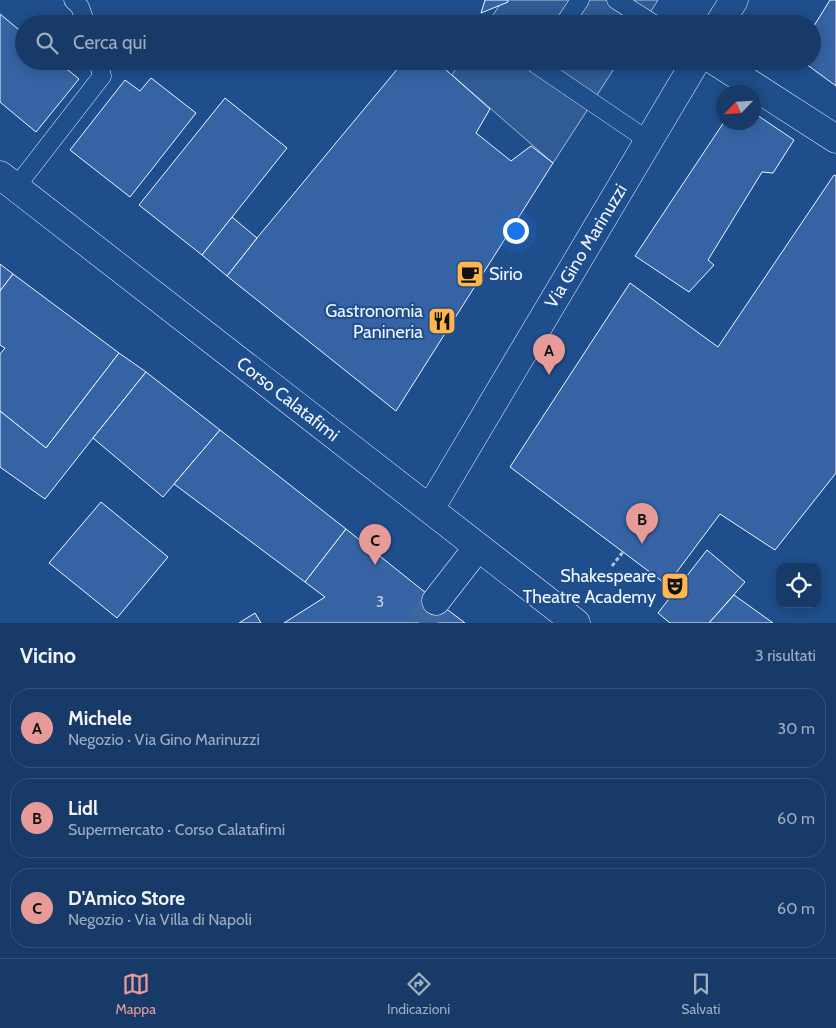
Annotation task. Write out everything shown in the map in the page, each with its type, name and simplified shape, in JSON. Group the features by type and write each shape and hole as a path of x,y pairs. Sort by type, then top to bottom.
{"street":[{"path":"725,15 734,0"},
{"name":"Via Gino Marinuzzi","path":"430,509 691,70"},
{"path":"729,70 836,139"},
{"name":"Corso Calatafimi","path":"8,181 576,623"},
{"path":"436,601 478,547"}],"lane":[{"path":"73,0 80,7 83,15"},
{"path":"570,15 580,0"},
{"path":"616,0 640,15"},
{"path":"8,181 102,76 100,70"},
{"path":"544,70 649,141"}],"path":[{"path":"612,566 623,552"}],"shaded area":[{"path":"503,0 658,0 649,15 493,15"},
{"path":"455,70 613,70 553,163 452,75"}],"building":[{"path":"485,0 508,0 508,2 481,13"},
{"path":"830,0 836,0 836,86 814,70 821,70 821,15"},
{"path":"0,14 15,26 15,70 68,70 79,79 36,132 0,102"},
{"path":"397,70 446,70 490,109 476,133 511,161 531,146 553,163 396,411 227,276"},
{"path":"151,78 196,113 130,197 70,150 125,80 140,91"},
{"path":"225,98 287,148 202,255 139,205"},
{"path":"761,118 794,140 773,173 762,172 708,260 714,265 689,292 635,256 719,130 761,130"},
{"path":"834,175 836,176 836,473 775,550 720,514 667,585 510,467 630,283 718,347"},
{"path":"232,217 257,238 227,276 202,255"},
{"path":"0,264 13,274 0,291"},
{"path":"13,274 119,353 46,448 0,411 0,354 5,348 0,345 0,291"},
{"path":"119,353 146,372 45,499 0,467 0,411 46,448"},
{"path":"146,372 220,430 163,497 93,438"},
{"path":"220,430 346,529 305,582 174,484"},
{"path":"101,502 168,557 117,618 49,563"},
{"path":"346,529 465,623 284,623 325,597 305,582"},
{"path":"707,550 745,582 709,623 670,623 658,613"},
{"path":"734,595 773,623 709,623"},
{"path":"255,613 261,623 239,623"}],"tunnel":[{"path":"420,623 436,601"}],"place":[{"name":"Sirio","path":"470,274"},
{"name":"Gastronomia Panineria","path":"442,321"},
{"name":"Michele","path":"549,375"},
{"name":"Lidl","path":"642,544"},
{"name":"D'Amico Store","path":"375,565"},
{"name":"Shakespeare Theatre Academy","path":"675,586"}]}
